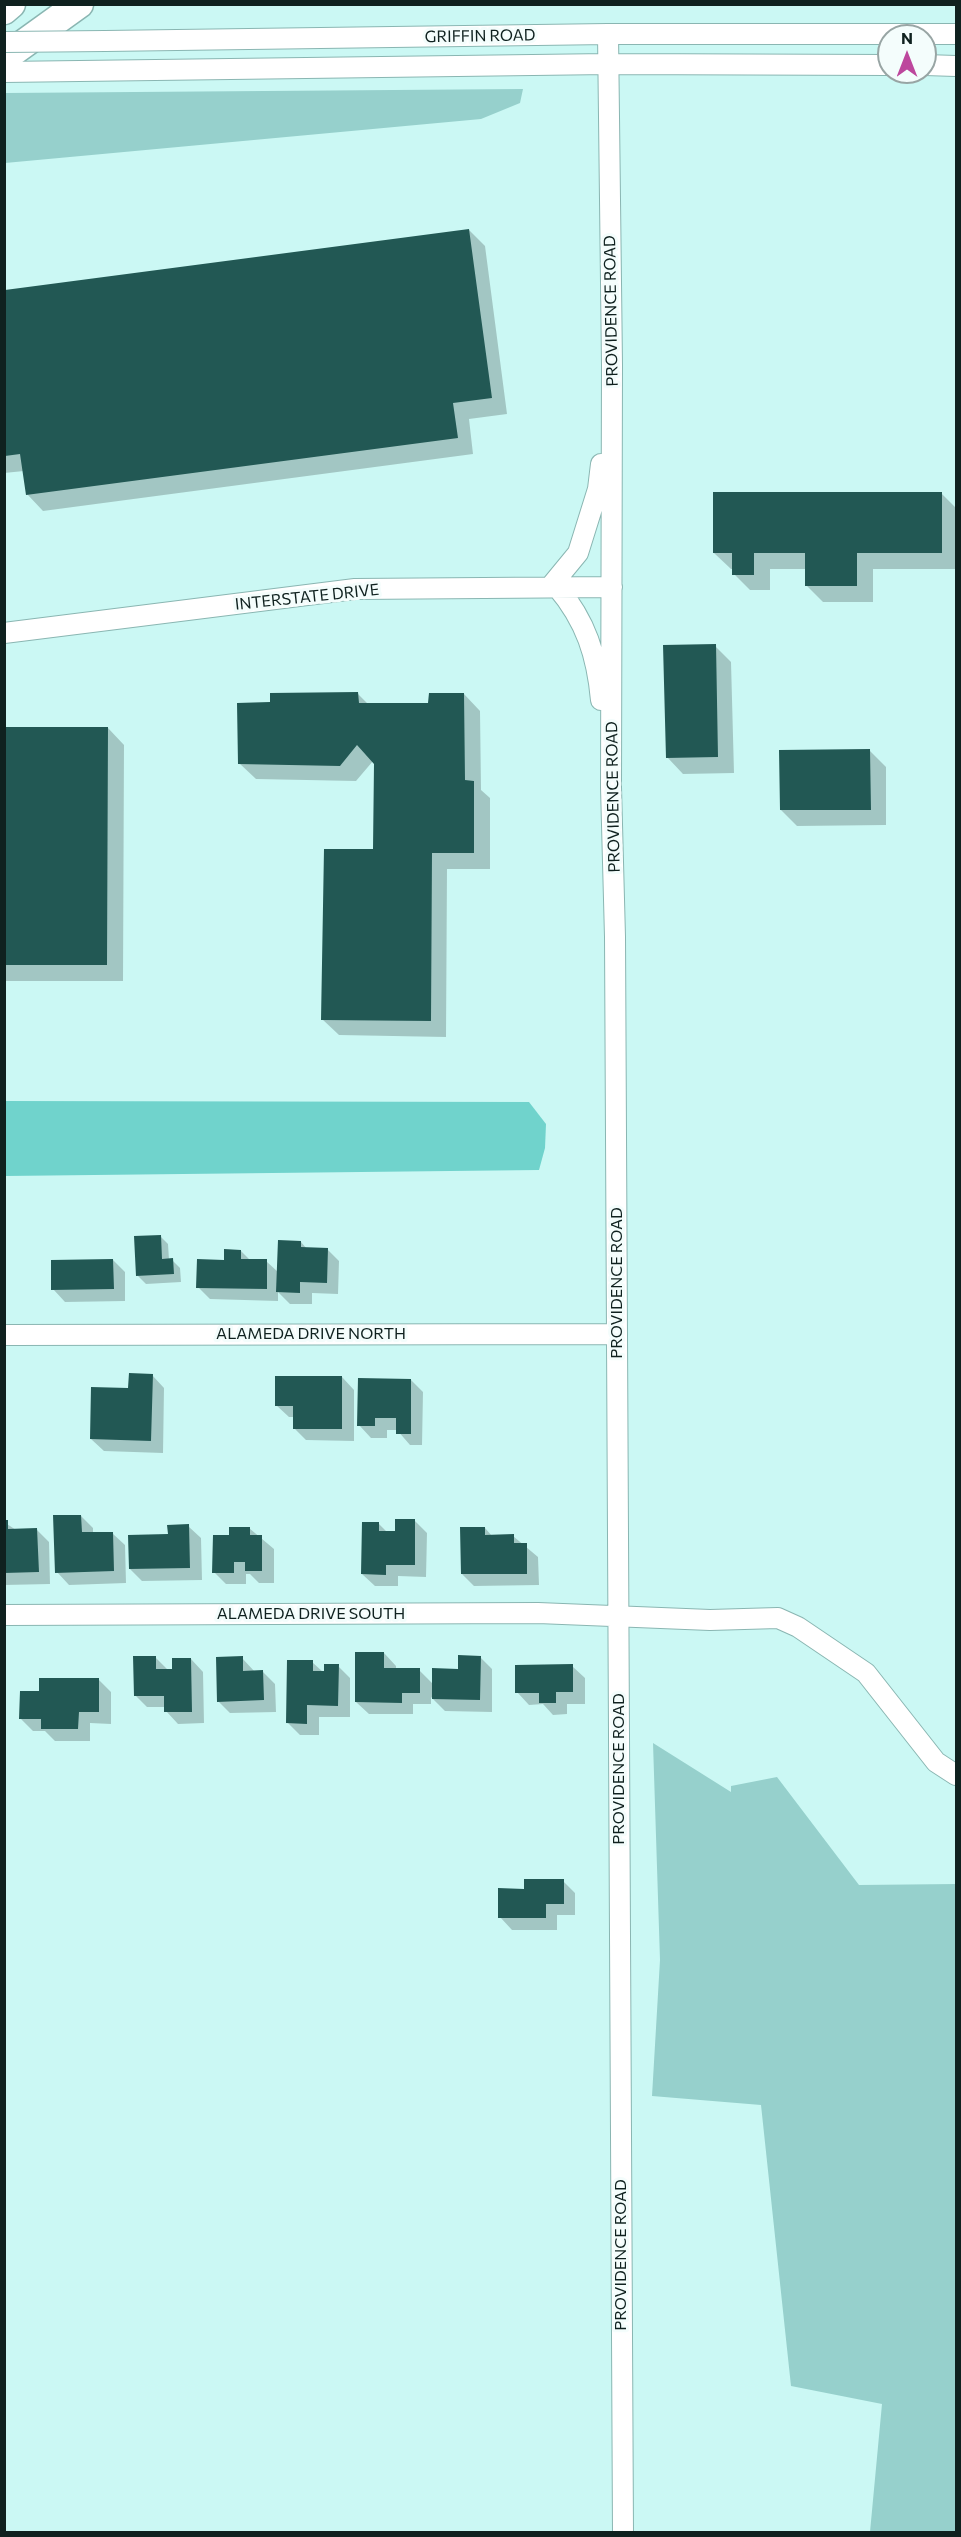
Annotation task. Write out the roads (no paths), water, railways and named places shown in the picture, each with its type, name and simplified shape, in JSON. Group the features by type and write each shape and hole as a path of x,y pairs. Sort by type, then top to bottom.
{"highway":[{"path":"4,10 11,4"},
{"path":"4,58 79,4"}],"street":[{"name":"GRIFFIN ROAD","path":"4,42 608,34 957,34"},
{"name":"PROVIDENCE ROAD","path":"608,34 623,2532"},
{"name":"GRIFFIN ROAD","path":"4,72 608,64 877,65"},
{"path":"937,65 957,66"},
{"path":"611,384 598,489 578,553 554,587 576,610 589,640 599,682 611,787"},
{"name":"INTERSTATE DRIVE","path":"4,633 355,589 612,587"},
{"name":"ALAMEDA DRIVE NORTH","path":"4,1335 617,1334"},
{"name":"ALAMEDA DRIVE SOUTH","path":"4,1616 538,1613 710,1620 778,1618 798,1627 866,1673 936,1762 957,1775"}]}
